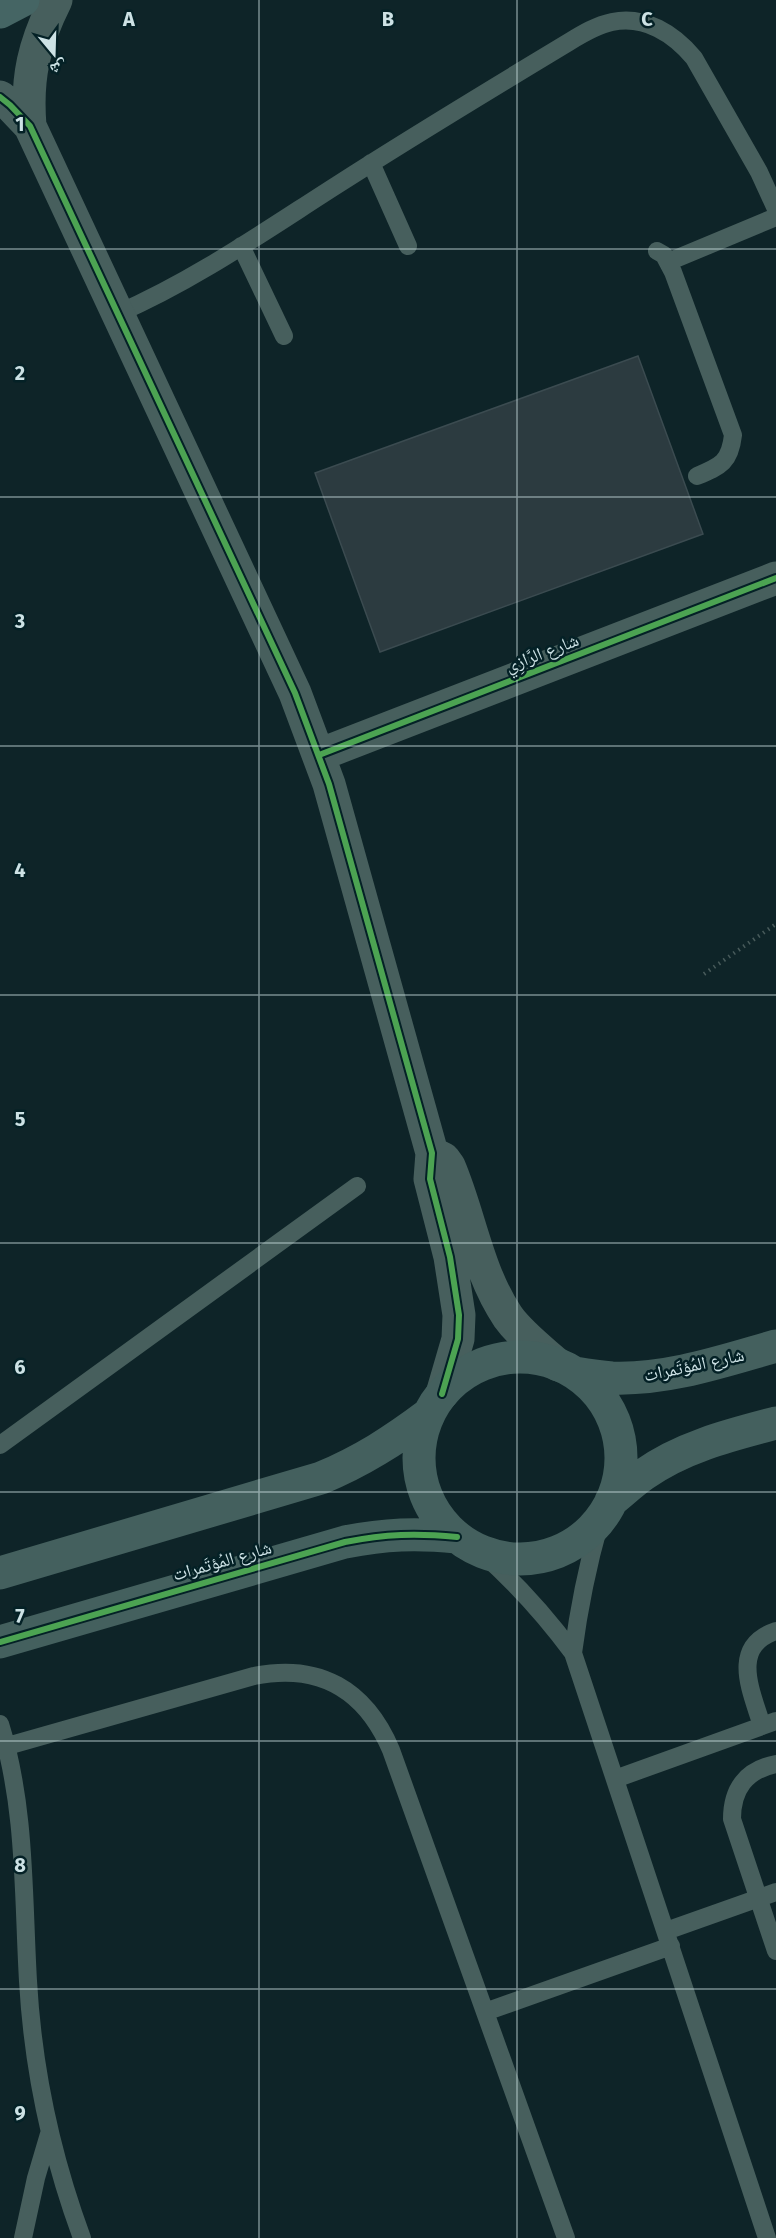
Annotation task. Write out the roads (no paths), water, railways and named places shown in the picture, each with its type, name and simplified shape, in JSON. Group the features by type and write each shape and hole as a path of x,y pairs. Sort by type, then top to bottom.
{"main road":[{"path":"0,12 23,0"}],"street":[{"path":"30,126 28,101 34,50 56,0"},
{"path":"0,98 30,126 295,693 329,784 432,1153 430,1179 450,1257 459,1315 455,1350 420,1440 419,1468 425,1494 438,1518 469,1545 507,1558 534,1558 560,1550 583,1537 606,1510 644,1474 668,1460 720,1438 776,1423"},
{"name":"شارع الرَّازِي","path":"319,755 776,578"},
{"path":"432,1153 444,1159 449,1166 477,1251 497,1299 509,1319 594,1389 608,1408 618,1431 621,1455 619,1479 606,1510"},
{"name":"شارع المُؤتَمرات","path":"567,1369 611,1378 664,1374 776,1346"},
{"path":"0,1573 321,1478 357,1463 390,1443 435,1404 460,1377 483,1364 508,1358 533,1358 567,1369"},
{"name":"شارع المُؤتَمرات","path":"0,1642 345,1542 383,1535 420,1534 469,1545"}],"lane":[{"path":"117,314 169,290 371,163 590,30 613,22 634,21 654,26 670,34 683,45 693,58 759,172 776,209"},
{"path":"371,163 408,246"},
{"path":"697,476 719,467 726,460 732,447 733,435 663,257 776,218"},
{"path":"241,246 284,336"},
{"path":"0,1446 357,1186"},
{"path":"573,1653 588,1562 606,1510"},
{"path":"469,1545 516,1582 546,1616 573,1653 767,2238"},
{"path":"615,1779 769,1724 746,1666 753,1647 767,1634 776,1631"},
{"path":"3,1747 274,1672 294,1672 315,1676 334,1683 353,1695 370,1710 382,1729 566,2238"},
{"path":"0,1724 20,1828 25,1879 32,2030 49,2134 63,2185 82,2238"},
{"path":"776,1764 754,1771 743,1780 732,1805 734,1827 776,1951"},
{"path":"485,2012 776,1892"},
{"path":"23,2238 36,2178 49,2134"}]}
